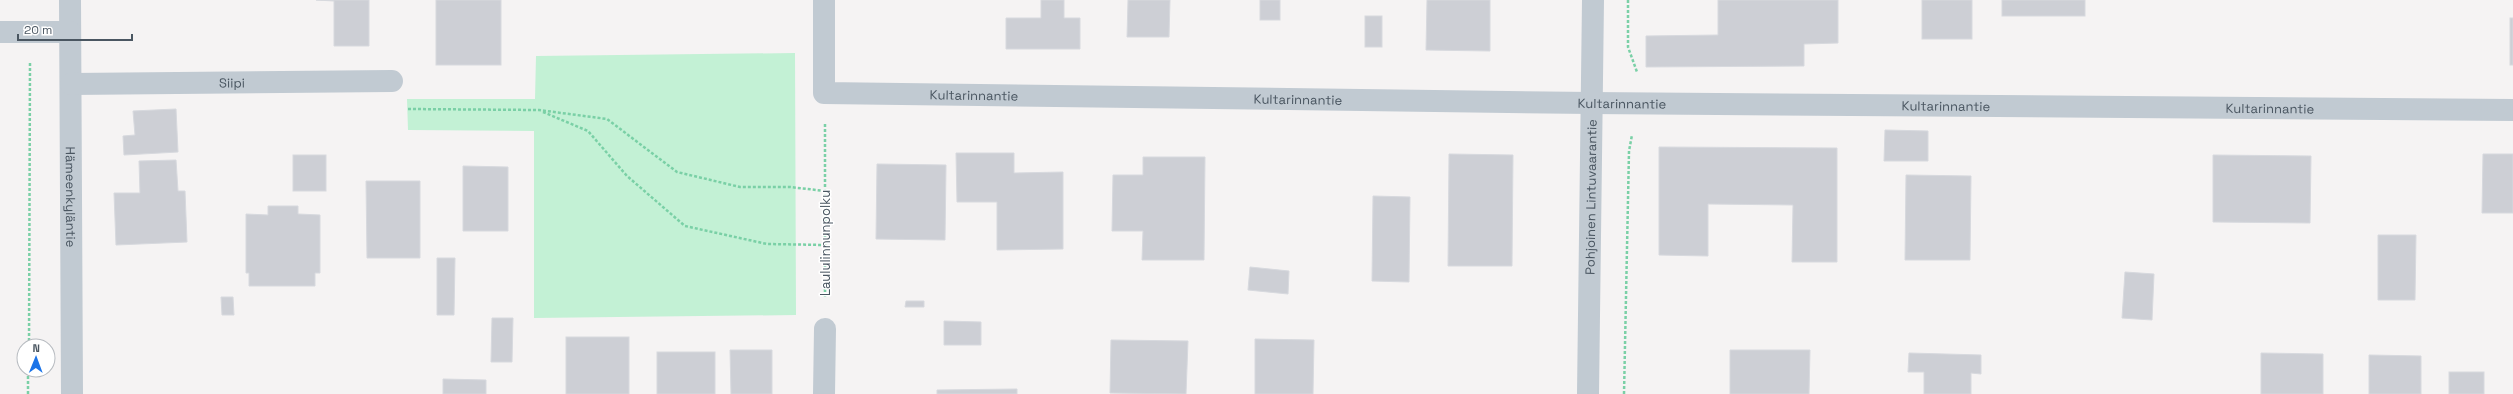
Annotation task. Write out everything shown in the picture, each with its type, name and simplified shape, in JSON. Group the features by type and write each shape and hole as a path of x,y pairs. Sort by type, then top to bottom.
{"street":[{"name":"Hämeenkyläntie","path":"70,0 72,394"},
{"path":"824,0 824,93"},
{"name":"Pohjoinen Lintuvaarantie","path":"1588,394 1592,0"},
{"path":"0,32 70,32"},
{"name":"Siipi","path":"71,84 392,81"},
{"name":"Kultarinnantie","path":"824,93 1650,104 2513,110"},
{"path":"824,394 825,329"}],"path":[{"path":"1624,394 1629,151 1634,130 1650,104 1628,48 1628,0"},
{"path":"29,338 30,32"},
{"name":"Laululinnunpolku","path":"824,93 826,191 825,329"},
{"path":"401,109 539,110 607,119 677,172 740,187 790,187 826,191"},
{"path":"539,110 588,131 627,176 685,226 767,244 825,245"},
{"path":"28,378 28,394"}],"green space":[{"path":"795,53 796,315 534,318 534,131 408,130 407,99 535,99 536,56"}],"building":[{"path":"316,0 369,0 369,46 334,46 334,1"},
{"path":"436,0 501,0 501,65 436,65"},
{"path":"1041,0 1064,0 1064,18 1080,18 1080,49 1006,49 1006,18 1041,18"},
{"path":"1128,0 1170,0 1169,37 1127,37"},
{"path":"1260,0 1280,0 1280,20 1260,20"},
{"path":"1427,0 1490,0 1490,51 1426,50"},
{"path":"1718,0 1838,0 1838,43 1804,44 1804,66 1646,67 1646,36 1718,35"},
{"path":"1922,0 1972,0 1972,39 1922,39"},
{"path":"2002,0 2085,0 2085,16 2002,16"},
{"path":"1365,16 1382,16 1382,47 1365,47"},
{"path":"2510,18 2513,18 2513,65 2510,65"},
{"path":"176,109 178,152 124,155 123,136 135,135 133,111"},
{"path":"1885,130 1928,131 1928,161 1884,161"},
{"path":"1659,147 1837,148 1837,262 1792,262 1793,205 1708,204 1708,256 1659,255"},
{"path":"956,153 1014,153 1014,173 1063,172 1063,249 997,250 997,202 957,202"},
{"path":"1449,154 1513,155 1512,266 1448,266"},
{"path":"2483,154 2513,154 2513,213 2482,213"},
{"path":"293,155 326,155 326,191 293,191"},
{"path":"2213,155 2311,156 2310,223 2213,222"},
{"path":"1143,157 1205,157 1204,260 1142,260 1143,231 1112,231 1113,175 1143,175"},
{"path":"176,160 178,191 185,191 187,242 116,245 114,193 140,193 139,161"},
{"path":"877,164 946,165 945,240 876,239"},
{"path":"463,166 508,167 508,231 463,231"},
{"path":"1906,175 1971,176 1970,260 1905,260"},
{"path":"366,181 420,181 420,258 367,258"},
{"path":"1373,196 1410,197 1409,282 1372,281"},
{"path":"268,206 298,206 298,214 320,215 320,273 315,273 315,286 249,286 249,273 246,273 246,214 268,215"},
{"path":"2378,235 2416,235 2415,300 2378,300"},
{"path":"437,258 455,258 454,315 437,315"},
{"path":"1250,267 1289,271 1288,294 1248,290"},
{"path":"2125,272 2154,274 2152,320 2122,318"},
{"path":"221,297 233,297 234,315 222,315"},
{"path":"906,301 924,301 924,307 905,307"},
{"path":"492,318 513,318 512,362 491,362"},
{"path":"944,321 981,322 981,345 944,345"},
{"path":"566,337 629,337 629,394 566,394"},
{"path":"1255,339 1314,340 1313,394 1255,394"},
{"path":"1111,340 1188,341 1186,394 1110,393"},
{"path":"730,350 772,350 772,394 731,394"},
{"path":"1730,350 1810,350 1809,394 1730,394"},
{"path":"657,352 715,352 715,394 657,394"},
{"path":"1909,353 1981,355 1981,374 1971,373 1971,394 1924,394 1924,372 1908,372"},
{"path":"2261,353 2323,354 2323,394 2261,394"},
{"path":"2369,355 2421,356 2421,394 2369,394"},
{"path":"2449,372 2484,372 2484,394 2449,394"},
{"path":"443,379 486,380 486,394 443,394"},
{"path":"1017,389 1017,394 937,394 937,390"}]}
